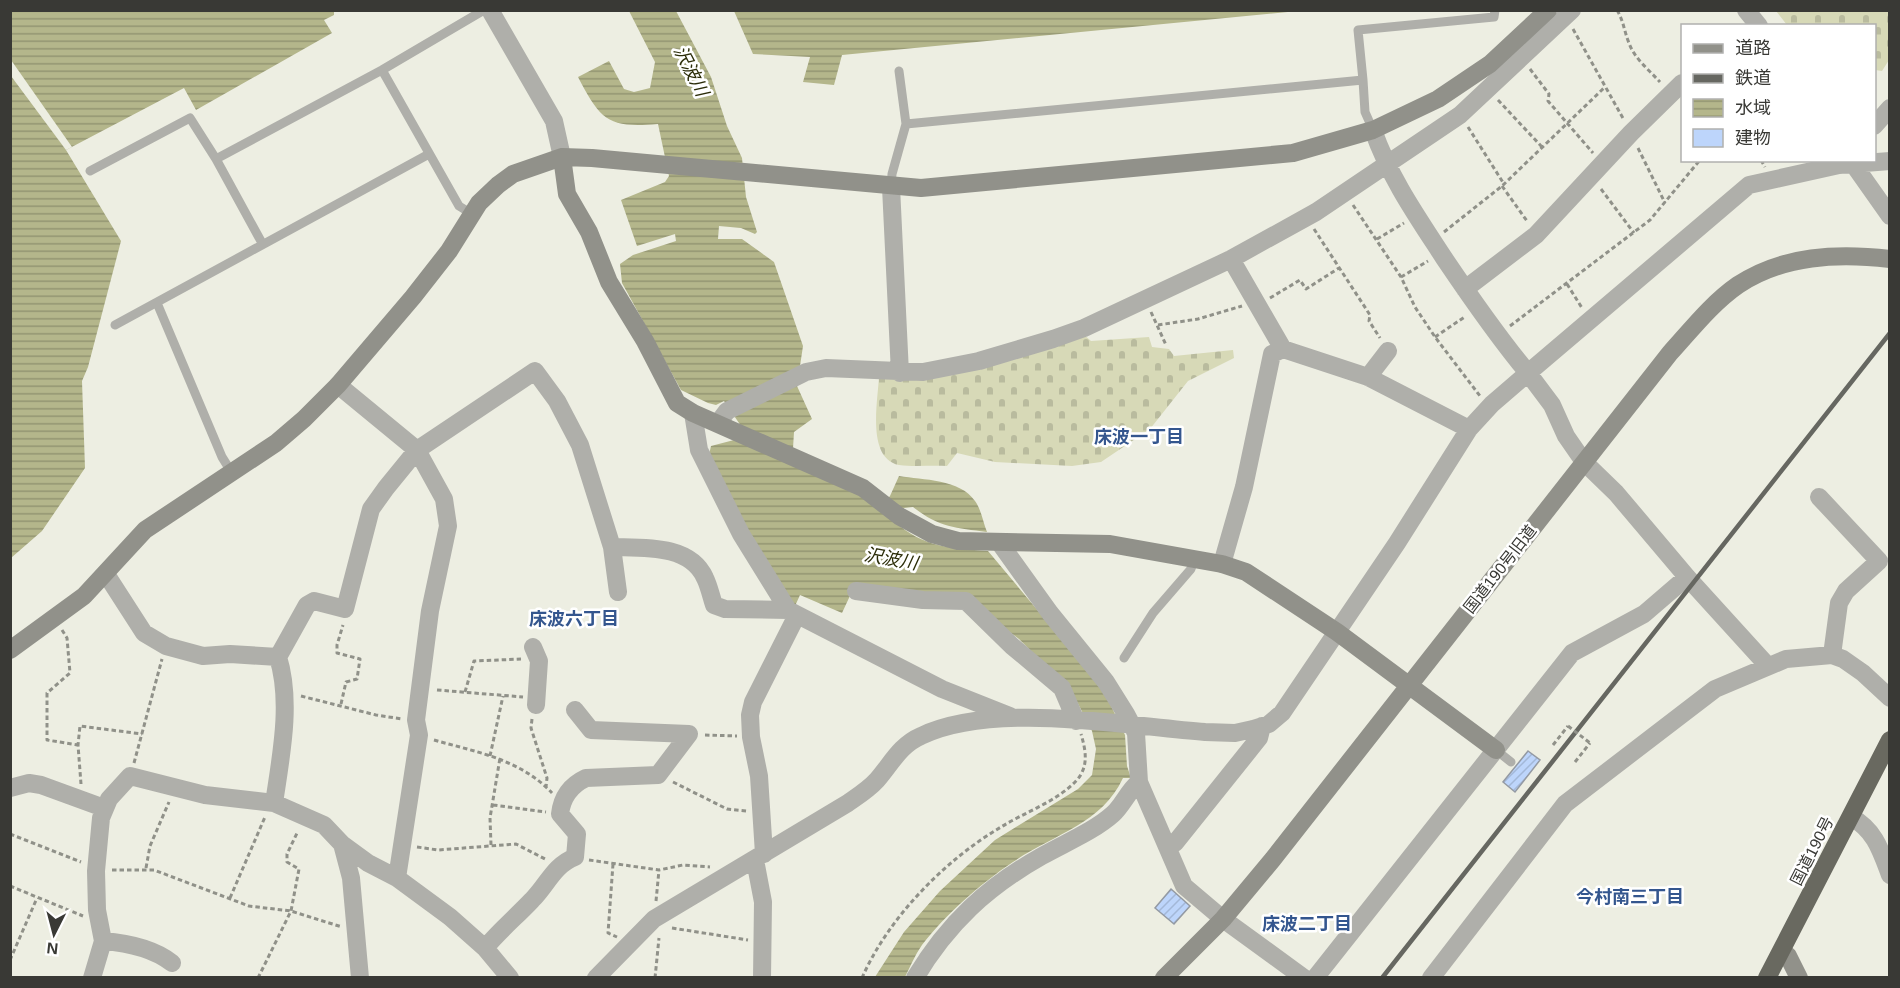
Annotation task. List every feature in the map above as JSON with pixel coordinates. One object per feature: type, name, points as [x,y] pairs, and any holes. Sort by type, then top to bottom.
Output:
[{"type":"highway","name":"国道190号","points":[[1767,978],[1890,740]]},
{"type":"street","points":[[490,10],[554,121],[567,194],[589,232],[609,282],[645,341],[677,403],[693,413],[722,417],[806,372],[825,368],[900,373],[923,372],[979,361],[1053,339],[1145,300],[1231,259],[1306,217],[1386,167],[1460,115],[1569,14]]},
{"type":"street","points":[[10,650],[55,619],[106,574],[123,552],[145,530],[283,437],[338,385],[420,288],[448,251],[472,213],[498,185],[513,174],[562,157],[660,164],[891,187],[966,185],[1293,153],[1373,130],[1438,99],[1490,64],[1548,10]]},
{"type":"street","points":[[1465,289],[1536,235],[1631,133],[1677,89]]},
{"type":"street","points":[[1876,125],[1890,108]]},
{"type":"street","points":[[1373,130],[1386,167],[1416,215],[1497,336],[1552,405],[1566,436],[1584,462],[1616,493],[1687,577],[1767,665]]},
{"type":"street","points":[[596,978],[626,946],[658,923],[736,869],[848,803],[875,782],[902,747],[920,736],[942,728],[1011,716],[1235,733],[1262,726],[1282,713],[1338,632],[1469,429],[1492,405],[1749,185],[1844,164],[1875,162]]},
{"type":"street","points":[[1844,164],[1890,216]]},
{"type":"street","points":[[891,187],[900,373]]},
{"type":"street","name":"国道190号旧道","points":[[1164,978],[1223,919],[1670,353],[1718,301],[1737,285],[1768,270],[1802,259],[1840,255],[1890,259]]},
{"type":"street","points":[[1231,259],[1283,349],[1368,377],[1422,407],[1469,429]]},
{"type":"street","points":[[1222,564],[1244,487],[1272,354],[1283,349]]},
{"type":"street","points":[[1368,377],[1388,351]]},
{"type":"street","points":[[272,803],[280,754],[284,692],[284,675],[278,657],[306,605],[314,600],[345,609],[371,509],[417,450],[535,371],[557,401],[580,445],[612,547],[618,592]]},
{"type":"street","points":[[338,385],[417,450],[444,499],[448,526],[430,611],[404,845],[397,878]]},
{"type":"street","points":[[693,413],[699,450],[741,534],[792,612]]},
{"type":"street","points":[[722,417],[736,431],[863,488],[882,500],[899,516],[932,534],[958,541],[1110,544],[1222,564],[1245,572],[1338,632],[1496,750]]},
{"type":"street","points":[[1819,497],[1884,558],[1846,591],[1839,603],[1832,655]]},
{"type":"street","points":[[999,542],[1043,604],[1106,682],[1129,726],[1136,733],[1134,786],[1168,846],[1184,886],[1223,919],[1304,978]]},
{"type":"street","points":[[612,547],[657,548],[674,552],[694,564],[705,576],[714,605],[725,609],[792,612],[942,689],[1011,716]]},
{"type":"street","points":[[106,574],[144,633],[166,646],[203,656],[230,654],[278,657]]},
{"type":"street","points":[[1315,978],[1572,653],[1644,614],[1687,577]]},
{"type":"street","points":[[856,591],[923,600],[966,601],[1012,646],[1062,688],[1079,721]]},
{"type":"street","points":[[762,978],[764,941],[759,857],[759,777],[751,737],[750,715],[753,702],[792,612]]},
{"type":"street","points":[[535,653],[536,700]]},
{"type":"street","points":[[1431,978],[1565,804],[1715,689],[1767,665],[1786,659],[1832,655],[1843,659],[1863,673],[1890,698]]},
{"type":"street","points":[[575,710],[591,730],[689,734]]},
{"type":"street","points":[[1168,846],[1174,843],[1259,738],[1262,726]]},
{"type":"street","points":[[485,948],[506,923],[533,899],[557,866],[575,857],[577,834],[561,808],[577,782],[586,778],[658,775],[689,734]]},
{"type":"street","points":[[92,978],[103,941],[98,922],[96,871],[104,808],[117,788],[130,776],[205,795],[272,803],[324,825],[342,844],[368,863],[426,897],[485,948],[510,978]]},
{"type":"street","points":[[10,789],[29,783],[76,796],[104,808]]},
{"type":"street","points":[[915,978],[929,954],[970,905],[1007,876],[1115,813],[1134,786]]},
{"type":"street","points":[[1851,817],[1865,825],[1880,846],[1890,875]]},
{"type":"street","points":[[342,844],[351,878],[360,978]]},
{"type":"street","points":[[103,941],[120,942],[159,953],[172,963]]},
{"type":"street","points":[[1782,951],[1788,956],[1799,978]]},
{"type":"lane","points":[[216,159],[382,70],[484,10]]},
{"type":"lane","points":[[1373,130],[1365,112],[1358,30],[1494,17],[1495,10]]},
{"type":"lane","points":[[382,70],[459,206],[472,213]]},
{"type":"lane","points":[[891,187],[892,174],[906,124],[899,71]]},
{"type":"lane","points":[[906,124],[1363,80]]},
{"type":"lane","points":[[90,171],[190,118],[216,159],[262,243]]},
{"type":"lane","points":[[115,325],[429,154]]},
{"type":"lane","points":[[157,303],[222,457],[232,473]]},
{"type":"lane","points":[[1124,658],[1153,613],[1191,569],[1194,559]]},
{"type":"lane","points":[[1496,750],[1511,762]]},
{"type":"path","points":[[1617,10],[1625,24],[1628,42],[1634,54],[1677,89]]},
{"type":"path","points":[[1569,14],[1665,203]]},
{"type":"path","points":[[1521,58],[1549,94],[1548,101],[1568,122],[1634,233]]},
{"type":"path","points":[[1401,277],[1437,247],[1605,87]]},
{"type":"path","points":[[1488,89],[1542,147]]},
{"type":"path","points":[[1460,115],[1536,235]]},
{"type":"path","points":[[1497,336],[1634,233],[1665,203],[1698,162]]},
{"type":"path","points":[[1345,193],[1401,277],[1415,307],[1435,337],[1485,401],[1492,405]]},
{"type":"path","points":[[1377,239],[1416,215]]},
{"type":"path","points":[[1306,217],[1370,315],[1369,321],[1388,351]]},
{"type":"path","points":[[1567,284],[1591,321]]},
{"type":"path","points":[[1145,300],[1166,345]]},
{"type":"path","points":[[1435,337],[1478,308]]},
{"type":"path","points":[[341,704],[346,682],[357,680],[360,659],[337,653],[346,614],[345,609]]},
{"type":"path","points":[[55,619],[67,638],[70,673],[47,693],[46,740],[78,745]]},
{"type":"path","points":[[130,776],[149,699],[166,646]]},
{"type":"path","points":[[465,692],[474,661],[535,653]]},
{"type":"path","points":[[420,688],[536,700],[531,728],[547,778],[546,787]]},
{"type":"path","points":[[284,692],[341,704],[500,758],[519,767],[546,787],[561,808]]},
{"type":"path","points":[[490,756],[503,696]]},
{"type":"path","points":[[862,978],[888,930],[945,871],[998,828],[1061,794],[1077,780],[1085,767],[1086,749],[1079,721]]},
{"type":"path","points":[[76,796],[82,780],[78,745],[80,726],[142,734]]},
{"type":"path","points":[[1553,745],[1568,726],[1590,743],[1575,762]]},
{"type":"path","points":[[689,734],[751,737]]},
{"type":"path","points":[[491,845],[489,831],[500,758]]},
{"type":"path","points":[[658,775],[727,809],[760,812]]},
{"type":"path","points":[[146,868],[150,846],[175,789]]},
{"type":"path","points":[[230,898],[272,803]]},
{"type":"path","points":[[493,805],[561,808]]},
{"type":"path","points":[[258,978],[291,911],[299,869],[286,862],[287,854],[305,816]]},
{"type":"path","points":[[10,834],[55,849],[96,871],[146,868],[249,906],[291,911],[338,927],[355,928]]},
{"type":"path","points":[[404,845],[438,849],[516,844],[557,866]]},
{"type":"path","points":[[575,857],[659,870],[683,865],[736,869]]},
{"type":"path","points":[[613,864],[608,933],[617,937],[626,946]]},
{"type":"path","points":[[655,978],[659,870]]},
{"type":"path","points":[[10,886],[98,922]]},
{"type":"path","points":[[10,960],[37,898]]},
{"type":"path","points":[[658,923],[764,941]]},
{"type":"green space","points":[[1776,11],[1889,11],[1889,60],[1882,71],[1876,70],[1876,24],[1786,24]]},
{"type":"green space","points":[[1083,334],[1091,341],[1149,337],[1152,347],[1169,349],[1174,356],[1233,350],[1234,358],[1188,381],[1150,429],[1101,462],[1072,466],[995,462],[957,453],[947,466],[911,466],[899,465],[889,460],[882,452],[876,427],[879,376]]},
{"type":"water","points":[[11,11],[334,11],[334,15],[324,20],[332,33],[196,110],[184,88],[66,150],[121,241],[88,367],[82,381],[85,468],[42,531],[11,558]]},
{"type":"water","name":"沢波川","points":[[629,11],[676,11],[711,77],[727,126],[742,158],[746,197],[757,232],[755,234],[741,228],[719,226],[718,239],[742,239],[774,262],[803,346],[797,386],[812,419],[794,432],[792,465],[860,495],[879,509],[890,496],[899,476],[951,484],[968,494],[979,508],[987,532],[939,523],[913,507],[904,508],[894,521],[927,542],[988,551],[1102,687],[1125,735],[1127,766],[1131,778],[1123,778],[1114,794],[1089,818],[1013,862],[964,900],[922,945],[905,977],[875,977],[904,932],[940,891],[995,840],[1078,789],[1092,775],[1096,749],[1092,731],[1072,692],[1019,639],[962,596],[855,585],[842,613],[800,595],[795,606],[744,525],[709,455],[711,446],[734,440],[741,426],[724,401],[716,405],[708,403],[681,390],[622,283],[620,264],[633,255],[676,241],[675,234],[637,246],[621,200],[665,182],[669,176],[658,124],[628,125],[608,119],[593,103],[578,77],[609,61],[624,89],[634,92],[650,88],[655,62]]},
{"type":"water","points":[[734,11],[1298,11],[842,55],[834,85],[803,82],[810,57],[753,54]]},
{"type":"pier","points":[[11,60],[72,147],[66,150],[11,76]]},
{"type":"building","points":[[1528,751],[1540,760],[1515,792],[1503,782]]},
{"type":"building","points":[[1171,889],[1190,906],[1174,924],[1155,908]]},
{"type":"railway","points":[[1382,978],[1890,333]]},
{"type":"district","name":"床波一丁目","points":[[1139,437]]},
{"type":"district","name":"床波六丁目","points":[[574,619]]},
{"type":"district","name":"今村南三丁目","points":[[1630,897]]},
{"type":"district","name":"床波二丁目","points":[[1307,924]]}]
